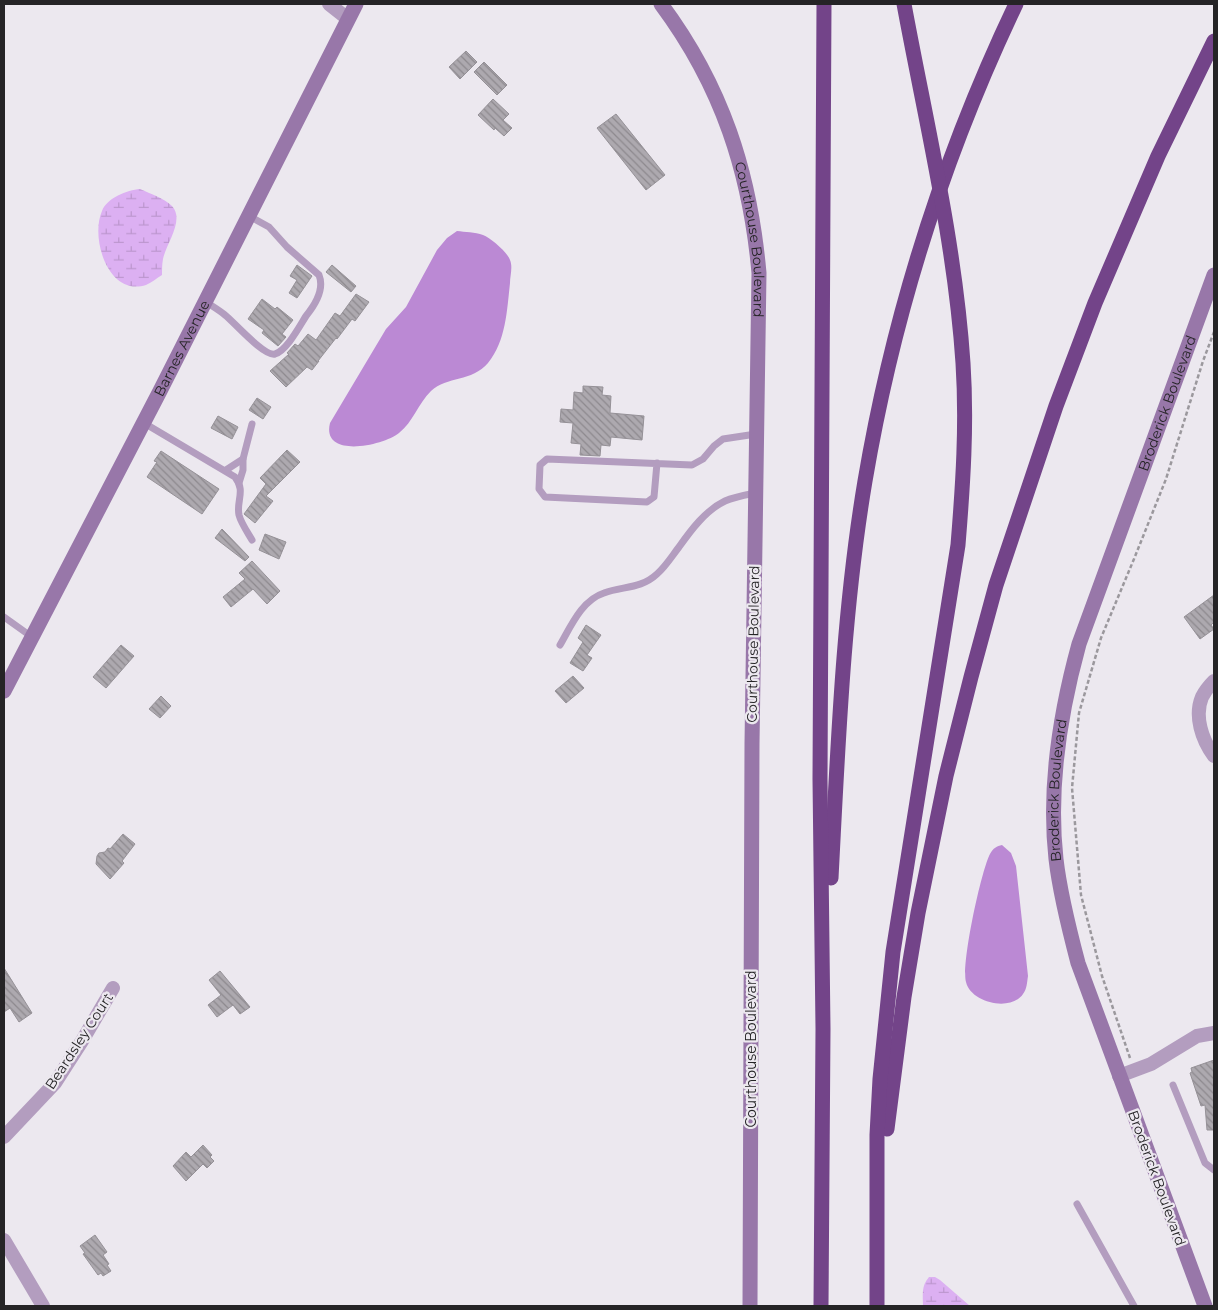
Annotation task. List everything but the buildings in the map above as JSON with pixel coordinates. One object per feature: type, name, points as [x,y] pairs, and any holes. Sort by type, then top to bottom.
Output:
[{"type":"highway","points":[[821,1306],[823,1029],[820,779],[824,4]]},
{"type":"highway","points":[[876,1306],[877,1161],[880,1078],[893,952],[950,603],[959,536],[965,432],[960,324],[945,220],[904,4]]},
{"type":"highway","points":[[823,1029],[843,655],[865,482],[875,428],[900,321],[949,160],[986,69],[1016,4]]},
{"type":"highway","points":[[877,1235],[890,1103],[910,958],[946,776],[984,628],[1017,520],[1094,303],[1158,156],[1214,40]]},
{"type":"street","points":[[329,4],[348,19]]},
{"type":"street","name":"Barnes Avenue","points":[[4,691],[206,302],[356,4]]},
{"type":"street","name":"Courthouse Boulevard","points":[[661,4],[675,22],[695,56],[723,112],[740,162],[752,212],[759,273],[752,764],[750,1306]]},
{"type":"street","name":"Broderick Boulevard","points":[[1205,1306],[1127,1073],[1088,993],[1064,907],[1056,857],[1054,790],[1064,704],[1079,644],[1214,275]]},
{"type":"street","points":[[1214,681],[1202,696],[1198,716],[1207,746],[1214,756]]},
{"type":"street","name":"Beardsley Court","points":[[4,1137],[55,1084],[113,988]]},
{"type":"street","points":[[1127,1073],[1151,1064],[1197,1036],[1214,1033]]},
{"type":"street","points":[[4,1240],[43,1306]]},
{"type":"lane","points":[[206,302],[225,315],[266,353],[272,355],[276,354],[286,345],[316,305],[322,281],[319,275],[287,247],[269,227],[248,216]]},
{"type":"lane","points":[[143,423],[226,470],[240,482]]},
{"type":"lane","points":[[252,424],[242,459],[243,470],[240,482],[239,515],[252,540]]},
{"type":"lane","points":[[658,463],[654,497],[647,502],[545,496],[539,489],[540,464],[547,459],[658,463],[692,465],[703,459],[723,439],[756,434]]},
{"type":"lane","points":[[226,470],[242,459]]},
{"type":"lane","points":[[560,645],[581,610],[588,602],[605,592],[635,586],[649,580],[658,573],[689,532],[712,509],[726,500],[755,493]]},
{"type":"lane","points":[[4,617],[32,637]]},
{"type":"lane","points":[[1173,1085],[1205,1163],[1214,1170]]},
{"type":"lane","points":[[1077,1204],[1134,1306]]},
{"type":"path","points":[[1127,1073],[1081,895],[1072,788],[1079,713],[1101,638],[1166,479],[1214,332]]},
{"type":"green space","points":[[140,189],[157,196],[172,206],[175,212],[176,225],[163,259],[162,275],[146,285],[133,286],[121,282],[112,274],[105,263],[98,236],[99,222],[102,211],[108,202],[124,193]]},
{"type":"green space","points":[[929,1277],[935,1277],[940,1280],[970,1306],[923,1306],[924,1287]]},
{"type":"shaded area","points":[[457,231],[477,233],[495,242],[509,257],[511,263],[505,325],[494,354],[482,369],[475,373],[437,386],[422,402],[404,429],[391,438],[368,445],[355,446],[335,442],[330,434],[330,423],[386,329],[406,307],[437,250],[447,238]]},
{"type":"shaded area","points":[[1002,845],[1011,853],[1016,866],[1028,976],[1023,994],[1017,1000],[1001,1004],[983,1000],[975,995],[969,989],[965,972],[973,918],[986,864],[991,852]]}]
